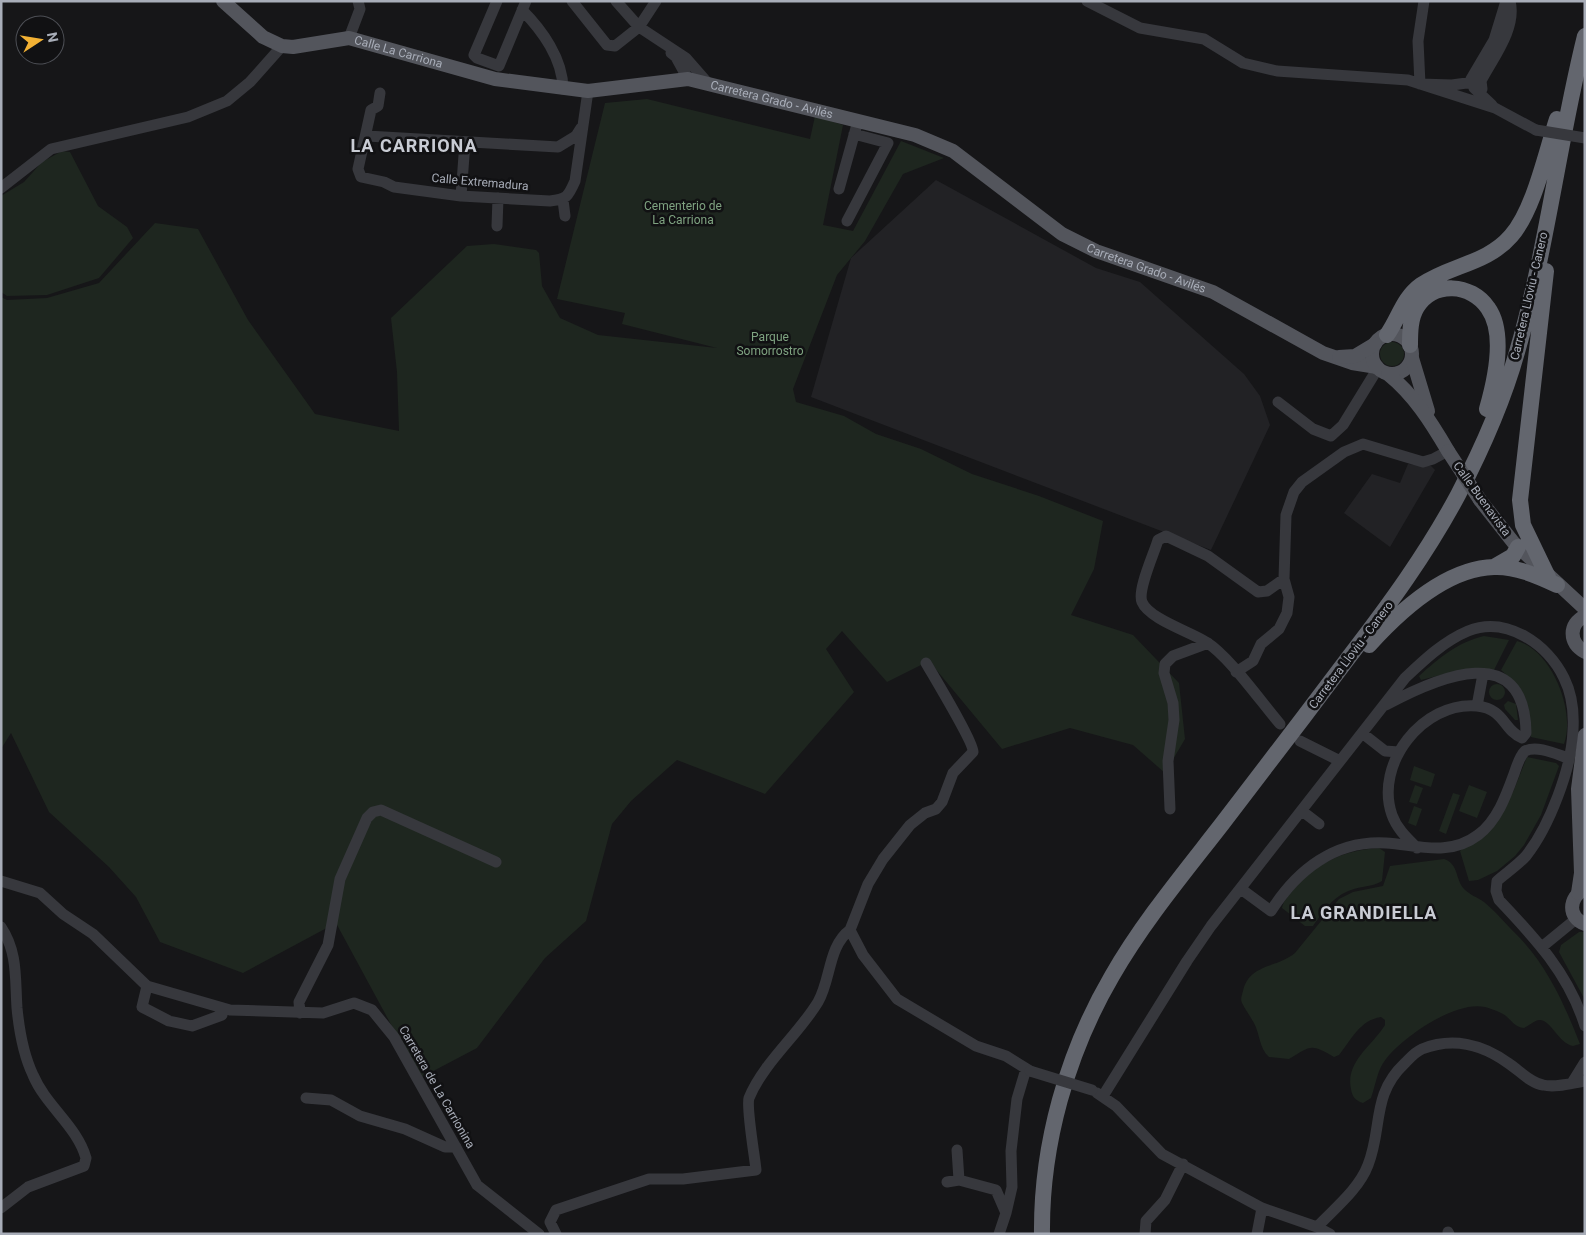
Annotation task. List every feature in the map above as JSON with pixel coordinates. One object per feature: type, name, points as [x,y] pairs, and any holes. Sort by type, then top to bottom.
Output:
[{"type":"highway","name":"Carretera Lloviu - Canero","points":[[1042,1234],[1042,1206],[1048,1155],[1060,1097],[1087,1026],[1111,977],[1168,894],[1308,712],[1422,557],[1458,494],[1490,428],[1517,354],[1540,255],[1585,35]]},
{"type":"highway","points":[[1381,340],[1405,301],[1421,285],[1435,277],[1477,262],[1511,236],[1526,213],[1585,35]]},
{"type":"highway","points":[[1555,583],[1525,530],[1520,500],[1554,212],[1576,72]]},
{"type":"highway","points":[[1411,352],[1411,324],[1416,309],[1428,296],[1443,289],[1466,289],[1489,308],[1496,327],[1498,355],[1493,389],[1482,424],[1459,479],[1429,537],[1422,557]]},
{"type":"highway","points":[[1308,712],[1371,642],[1423,597],[1454,578],[1494,567],[1508,559],[1518,547]]},
{"type":"highway","points":[[1494,567],[1533,574],[1555,583]]},
{"type":"main road","points":[[223,1],[263,37],[282,46]]},
{"type":"main road","name":"Calle La Carriona","points":[[282,46],[293,47],[336,38],[349,38],[563,89],[588,91]]},
{"type":"main road","name":"Carretera Grado - Avilés","points":[[588,91],[688,79],[707,82],[856,127],[915,135],[953,151],[971,163],[1062,234],[1096,251],[1213,292],[1302,343],[1334,357],[1381,370]]},
{"type":"main road","points":[[1334,357],[1355,356],[1381,340],[1398,335],[1411,352],[1403,371],[1381,370],[1372,356],[1381,340]]},
{"type":"main road","name":"Calle Buenavista","points":[[1411,352],[1432,423]]},
{"type":"main road","name":"Calle Buenavista","points":[[1381,370],[1404,388],[1432,423],[1480,500],[1518,547],[1585,609]]},
{"type":"main road","name":"Calle Buenavista","points":[[1555,583],[1570,602],[1580,620],[1572,636],[1583,653]]},
{"type":"main road","points":[[1581,922],[1572,909],[1572,903],[1581,891],[1582,867],[1577,798],[1585,735]]},
{"type":"street","points":[[349,38],[360,9],[358,1]]},
{"type":"street","points":[[497,1],[474,55],[497,72],[524,6]]},
{"type":"street","points":[[572,1],[607,44],[615,46],[639,27],[656,1]]},
{"type":"street","points":[[616,1],[639,27],[686,58],[707,82]]},
{"type":"street","points":[[1088,1],[1140,28],[1204,39],[1243,63],[1278,71],[1408,80],[1495,108],[1536,130],[1585,138]]},
{"type":"street","points":[[1420,84],[1418,41],[1424,1]]},
{"type":"street","points":[[1495,108],[1476,82],[1471,79],[1494,40],[1506,1]]},
{"type":"street","points":[[1476,82],[1508,30],[1512,11],[1510,1]]},
{"type":"street","points":[[524,6],[546,37],[563,80],[563,89]]},
{"type":"street","points":[[649,34],[676,57],[688,79]]},
{"type":"street","points":[[1,188],[51,149],[188,117],[227,101],[250,82],[282,46]]},
{"type":"street","points":[[1420,84],[1476,82]]},
{"type":"street","points":[[565,216],[563,200],[570,194],[575,181],[588,91]]},
{"type":"street","points":[[380,93],[378,106],[371,110],[367,136],[558,147],[576,136],[582,126]]},
{"type":"street","points":[[839,189],[856,127],[888,143],[847,221]]},
{"type":"street","name":"Calle Extremadura","points":[[367,136],[358,169],[361,177],[384,182],[394,187],[461,196],[563,200]]},
{"type":"street","points":[[461,196],[465,142]]},
{"type":"street","points":[[497,226],[498,198]]},
{"type":"street","points":[[1278,402],[1313,429],[1332,436],[1343,425],[1381,370]]},
{"type":"street","points":[[1236,672],[1253,661],[1261,644],[1279,629],[1287,613],[1288,597],[1284,579],[1286,516],[1294,492],[1302,482],[1312,473],[1344,452],[1363,444],[1423,462],[1433,460],[1448,451]]},
{"type":"street","points":[[1280,724],[1208,642],[1157,616],[1142,604],[1140,594],[1158,540],[1166,536],[1208,556],[1258,592],[1267,591],[1284,579]]},
{"type":"street","points":[[1103,1096],[1187,961],[1405,678],[1440,647],[1469,630],[1484,627],[1519,632],[1542,649],[1564,678],[1573,707],[1574,731],[1568,758],[1552,807],[1539,836],[1524,858],[1497,881],[1496,891],[1499,900],[1543,946],[1572,993],[1585,1026]]},
{"type":"street","points":[[1170,809],[1168,761],[1174,720],[1173,703],[1164,673],[1165,664],[1173,656],[1208,642]]},
{"type":"street","points":[[556,1234],[550,1222],[556,1210],[649,1179],[683,1179],[756,1170],[748,1100],[780,1050],[818,1001],[832,958],[844,935],[850,930],[868,884],[883,859],[910,824],[936,809],[942,802],[953,773],[974,752],[972,742],[947,703],[926,662]]},
{"type":"street","points":[[1477,706],[1483,674]]},
{"type":"street","points":[[1382,707],[1418,688],[1454,676],[1495,674],[1511,683],[1522,702],[1526,716],[1526,734],[1522,738]]},
{"type":"street","points":[[1417,848],[1398,828],[1389,802],[1388,781],[1399,752],[1416,728],[1444,711],[1477,706],[1491,709],[1505,720],[1514,734],[1522,738]]},
{"type":"street","points":[[1362,733],[1385,751],[1399,752]]},
{"type":"street","points":[[1522,738],[1525,751]]},
{"type":"street","points":[[1300,741],[1340,761]]},
{"type":"street","points":[[1241,889],[1271,911],[1294,879],[1313,863],[1339,849],[1364,843],[1417,848],[1444,848],[1477,836],[1495,818],[1525,751],[1530,748],[1568,758]]},
{"type":"street","points":[[300,1013],[300,1002],[328,945],[340,879],[367,818],[373,812],[381,810],[496,862]]},
{"type":"street","points":[[1302,811],[1319,824]]},
{"type":"street","name":"Carretera de La Carrionina","points":[[1,881],[40,894],[63,914],[93,934],[146,986],[230,1010],[323,1013],[354,1003],[372,1010],[394,1037],[477,1185],[539,1234]]},
{"type":"street","points":[[1543,946],[1581,922]]},
{"type":"street","points":[[1,927],[12,949],[17,981],[18,1008],[32,1075],[71,1128],[84,1149],[86,1158],[84,1166],[28,1187],[1,1208]]},
{"type":"street","points":[[850,930],[863,955],[898,999],[976,1046],[1006,1056],[1028,1070],[1092,1090],[1116,1106],[1162,1154],[1262,1208],[1317,1227],[1330,1234]]},
{"type":"street","points":[[146,986],[142,1007],[169,1021],[192,1026],[222,1015]]},
{"type":"street","points":[[1317,1227],[1358,1185],[1368,1165],[1383,1092],[1397,1071],[1417,1051],[1438,1043],[1465,1043],[1487,1050],[1527,1078],[1542,1085],[1585,1081]]},
{"type":"street","points":[[1572,1083],[1585,1062]]},
{"type":"street","points":[[999,1234],[1012,1187],[1011,1151],[1016,1099],[1028,1070]]},
{"type":"street","points":[[306,1098],[331,1100],[360,1116],[404,1129],[445,1147],[456,1147]]},
{"type":"street","points":[[957,1150],[953,1181],[996,1190],[1006,1213]]},
{"type":"street","points":[[1145,1234],[1146,1221],[1165,1200],[1183,1164]]},
{"type":"street","points":[[1257,1234],[1262,1208]]},
{"type":"shaded area","points":[[936,180],[1096,268],[1140,282],[1244,374],[1260,396],[1270,425],[1211,550],[811,397],[851,258]]},
{"type":"shaded area","points":[[1408,464],[1431,466],[1435,470],[1390,547],[1344,513],[1372,474],[1400,483]]},
{"type":"green space","points":[[647,99],[810,139],[815,116],[843,125],[823,225],[853,231],[901,141],[944,158],[903,174],[865,241],[837,275],[793,389],[796,402],[844,416],[876,434],[921,449],[972,474],[1039,496],[1103,521],[1094,569],[1071,615],[1133,635],[1179,683],[1185,739],[1165,773],[1133,745],[1070,728],[1002,749],[929,661],[887,682],[842,631],[826,649],[854,692],[765,794],[677,760],[631,801],[612,824],[586,921],[545,958],[477,1048],[420,1078],[336,923],[243,973],[160,942],[136,897],[109,867],[49,812],[11,733],[1,749],[1,297],[7,300],[47,298],[99,283],[155,223],[198,229],[248,320],[315,414],[399,431],[397,372],[391,318],[467,246],[494,244],[536,250],[539,253],[542,286],[560,318],[598,335],[717,348],[622,324],[625,313],[557,299],[605,103]]},
{"type":"green space","points":[[62,151],[70,152],[98,206],[127,227],[133,238],[99,278],[47,295],[7,296],[1,292],[1,196],[24,182],[42,162]]},
{"type":"green space","points":[[1392,342],[1400,346],[1404,354],[1400,362],[1392,366],[1384,362],[1380,354],[1384,346]]},
{"type":"green space","points":[[1484,636],[1509,640],[1494,670],[1445,674],[1421,680],[1419,676],[1449,652],[1466,642]]},
{"type":"green space","points":[[1517,641],[1530,647],[1541,656],[1558,684],[1567,716],[1567,731],[1564,744],[1531,737],[1527,703],[1524,696],[1514,682],[1501,670]]},
{"type":"green space","points":[[1497,684],[1505,692],[1497,700],[1489,692]]},
{"type":"green space","points":[[1508,701],[1516,704],[1518,720],[1515,720],[1505,709],[1504,705]]},
{"type":"green space","points":[[1527,757],[1556,763],[1559,766],[1541,815],[1524,845],[1515,856],[1497,871],[1478,880],[1469,881],[1460,851],[1513,792]]},
{"type":"green space","points":[[1414,766],[1435,774],[1431,787],[1410,780]]},
{"type":"green space","points":[[1415,785],[1423,788],[1417,804],[1409,802]]},
{"type":"green space","points":[[1469,785],[1487,792],[1477,818],[1459,811]]},
{"type":"green space","points":[[1453,793],[1460,795],[1446,834],[1439,831]]},
{"type":"green space","points":[[1414,806],[1422,809],[1416,826],[1408,823]]},
{"type":"green space","points":[[1379,848],[1385,852],[1382,881],[1351,890],[1339,896],[1329,905],[1313,926],[1305,926],[1282,908],[1285,900],[1312,871],[1343,855],[1355,851]]},
{"type":"green space","points":[[1444,859],[1449,861],[1455,868],[1464,889],[1492,909],[1536,957],[1561,999],[1580,1044],[1573,1046],[1563,1041],[1543,1021],[1539,1020],[1524,1028],[1516,1025],[1502,1013],[1485,1007],[1473,1006],[1460,1009],[1431,1022],[1394,1050],[1381,1068],[1371,1098],[1363,1103],[1356,1100],[1353,1096],[1350,1079],[1356,1062],[1385,1025],[1385,1020],[1381,1017],[1362,1026],[1339,1055],[1334,1057],[1311,1048],[1289,1059],[1269,1057],[1261,1045],[1254,1023],[1241,1002],[1246,982],[1251,976],[1257,971],[1288,958],[1295,953],[1339,899],[1353,892],[1383,886],[1390,866]]},
{"type":"green space","points":[[1579,932],[1585,932],[1585,1000],[1559,952],[1561,945]]},
{"type":"district","name":"LA CARRIONA","points":[[414,146]]},
{"type":"district","name":"LA GRANDIELLA","points":[[1364,913]]},
{"type":"park label","name":"Cementerio de La Carriona","points":[[683,213]]},
{"type":"park label","name":"Parque Somorrostro","points":[[770,344]]}]
